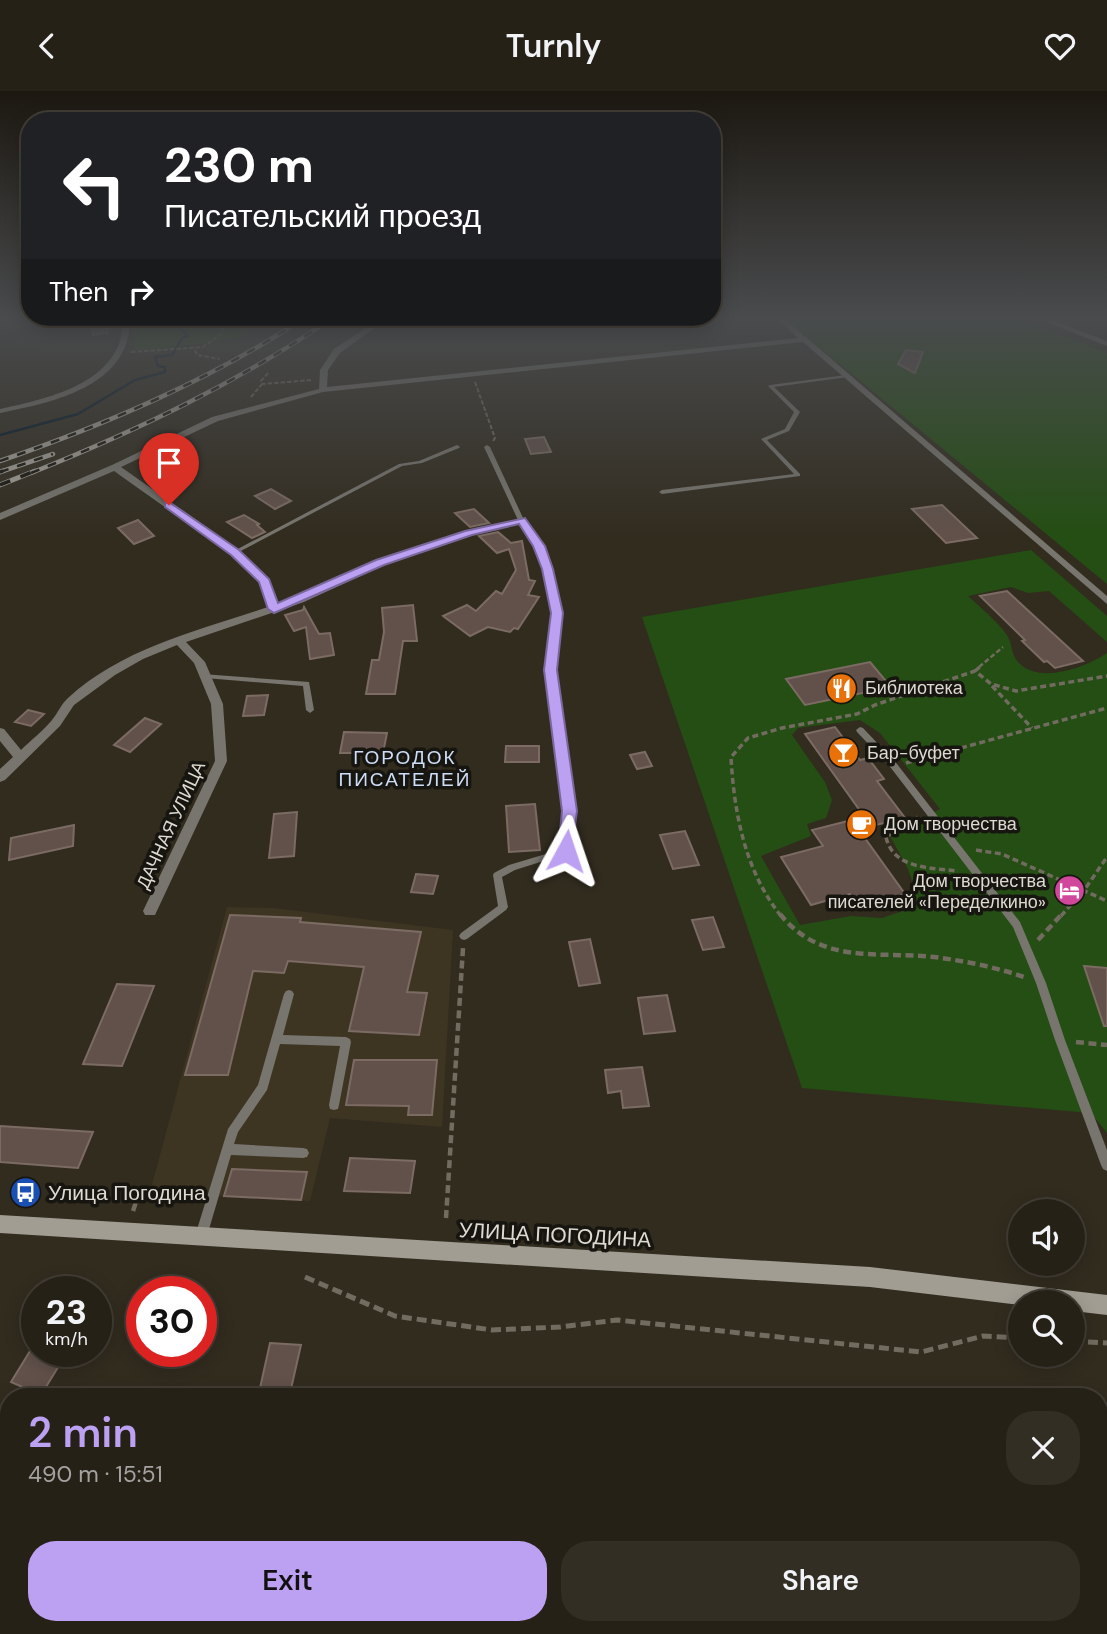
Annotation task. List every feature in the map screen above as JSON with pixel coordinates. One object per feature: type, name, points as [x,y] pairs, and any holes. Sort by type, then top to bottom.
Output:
[{"type":"main road","name":"УЛИЦА ПОГОДИНА","points":[[0,1224],[870,1277],[1107,1305]]},
{"type":"street","points":[[0,411],[70,391]]},
{"type":"street","points":[[0,517],[115,467],[215,419],[319,391]]},
{"type":"street","points":[[863,391],[1107,601]]},
{"type":"street","points":[[115,467],[235,552],[264,581],[274,609]]},
{"type":"street","points":[[0,777],[57,723],[70,702],[139,656],[274,609],[380,563],[469,533],[522,520],[543,557],[557,613],[551,670],[570,811],[566,851]]},
{"type":"street","name":"ДАЧНАЯ УЛИЦА","points":[[150,911],[221,761],[217,704],[199,662],[178,641]]},
{"type":"street","points":[[0,732],[20,758]]},
{"type":"lane","points":[[662,492],[798,475],[764,439],[787,430],[797,412],[775,391]]},
{"type":"lane","points":[[235,552],[401,465],[420,462],[457,447]]},
{"type":"lane","points":[[487,447],[522,520]]},
{"type":"lane","points":[[205,676],[306,684],[310,710]]},
{"type":"lane","points":[[860,730],[894,766],[1017,925],[1041,983],[1107,1165]]},
{"type":"lane","points":[[464,936],[503,907],[497,875],[512,867],[566,851]]},
{"type":"lane","points":[[201,1236],[233,1129],[263,1087],[289,993]]},
{"type":"lane","points":[[276,1039],[346,1042],[334,1105]]},
{"type":"lane","points":[[227,1149],[303,1153]]},
{"type":"path","points":[[478,391],[495,438],[487,447]]},
{"type":"path","points":[[1003,647],[975,671],[875,705],[858,714],[782,728],[747,738],[731,757],[731,784],[740,832],[764,893],[797,935],[838,952],[987,964],[1041,983]]},
{"type":"path","points":[[975,671],[991,684],[1032,728]]},
{"type":"path","points":[[991,684],[1016,691],[1107,676]]},
{"type":"path","points":[[894,766],[1107,708]]},
{"type":"path","points":[[929,811],[886,837],[887,845],[895,856],[913,865],[977,873]]},
{"type":"path","points":[[956,846],[1002,854],[1107,901]]},
{"type":"path","points":[[1027,952],[1085,889],[1107,857]]},
{"type":"path","points":[[446,1218],[464,936]]},
{"type":"path","points":[[1060,1040],[1107,1045]]},
{"type":"path","points":[[133,1212],[136,1202]]},
{"type":"path","points":[[305,1277],[395,1316],[492,1329],[560,1327],[617,1320],[922,1352],[983,1336],[1008,1337]]},
{"type":"path","points":[[1085,1342],[1107,1343]]},
{"type":"shaded area","points":[[227,907],[273,908],[453,930],[442,1127],[330,1118],[310,1201],[150,1192]]},
{"type":"green space","points":[[872,391],[1107,391],[1107,584]]},
{"type":"green space","points":[[1031,550],[1107,616],[1107,642],[1049,591],[1028,593],[1011,587],[968,596],[1003,630],[1009,638],[1017,661],[1029,670],[1040,673],[1064,671],[1107,653],[1107,1133],[1091,1113],[802,1088],[642,617]],"holes":[[[860,720],[880,733],[940,809],[890,836],[908,869],[916,892],[906,910],[882,918],[851,916],[800,925],[761,856],[811,836],[807,824],[826,818],[832,800],[825,782],[792,735],[798,728]]]},
{"type":"building","points":[[544,437],[551,452],[531,454],[525,439]]},
{"type":"building","points":[[271,489],[291,501],[275,509],[255,496]]},
{"type":"building","points":[[942,505],[977,538],[946,543],[912,509]]},
{"type":"building","points":[[474,509],[489,523],[470,527],[455,513]]},
{"type":"building","points":[[244,515],[259,524],[257,525],[265,532],[252,538],[227,522]]},
{"type":"building","points":[[138,520],[154,536],[134,544],[118,528]]},
{"type":"building","points":[[498,532],[511,543],[522,541],[529,580],[535,581],[528,595],[539,597],[518,629],[514,628],[510,632],[488,627],[470,636],[443,616],[467,605],[476,611],[496,591],[502,594],[516,570],[509,549],[497,553],[479,536]]},
{"type":"building","points":[[1007,591],[1083,661],[1055,668],[1047,661],[1044,662],[980,596]]},
{"type":"building","points":[[413,605],[417,641],[403,641],[395,694],[366,694],[372,660],[379,660],[384,632],[382,608]]},
{"type":"building","points":[[304,607],[319,634],[330,633],[334,655],[310,659],[306,627],[294,631],[285,615],[303,610]]},
{"type":"building","points":[[870,662],[891,687],[805,705],[786,679]]},
{"type":"building","points":[[268,695],[264,715],[243,716],[247,696]]},
{"type":"building","points":[[28,710],[44,714],[31,726],[15,722]]},
{"type":"building","points":[[145,718],[161,724],[130,752],[114,745]]},
{"type":"building","points":[[835,727],[860,760],[868,758],[884,779],[877,781],[905,818],[871,826],[805,734]]},
{"type":"building","points":[[344,732],[387,733],[383,753],[340,753]]},
{"type":"building","points":[[506,746],[539,746],[539,762],[505,762]]},
{"type":"building","points":[[645,752],[652,766],[637,769],[630,755]]},
{"type":"building","points":[[535,804],[540,850],[509,852],[506,806]]},
{"type":"building","points":[[297,812],[294,856],[269,858],[274,814]]},
{"type":"building","points":[[852,820],[905,894],[858,907],[850,894],[811,905],[781,857],[823,846],[812,830]]},
{"type":"building","points":[[74,825],[73,846],[9,860],[11,838]]},
{"type":"building","points":[[685,831],[699,865],[673,869],[660,835]]},
{"type":"building","points":[[416,874],[438,876],[433,894],[411,892]]},
{"type":"building","points":[[230,915],[301,918],[300,922],[421,932],[407,992],[427,993],[419,1035],[349,1031],[364,967],[288,961],[284,973],[253,971],[228,1075],[185,1075]]},
{"type":"building","points":[[713,917],[724,947],[703,950],[692,920]]},
{"type":"building","points":[[590,939],[600,983],[579,986],[569,942]]},
{"type":"building","points":[[1084,966],[1107,968],[1107,1026],[1104,1026]]},
{"type":"building","points":[[117,984],[154,986],[122,1066],[83,1064]]},
{"type":"building","points":[[667,995],[675,1031],[644,1034],[638,998]]},
{"type":"building","points":[[354,1060],[437,1060],[432,1115],[408,1115],[409,1106],[346,1105]]},
{"type":"building","points":[[642,1067],[649,1106],[623,1108],[621,1091],[608,1093],[605,1070]]},
{"type":"building","points":[[0,1126],[93,1132],[78,1168],[0,1162]]},
{"type":"building","points":[[350,1158],[415,1161],[410,1193],[344,1191]]},
{"type":"building","points":[[232,1169],[307,1172],[301,1200],[224,1196]]},
{"type":"building","points":[[270,1343],[301,1345],[291,1388],[260,1388]]},
{"type":"building","points":[[21,1366],[58,1367],[45,1388],[25,1388],[11,1382]]},
{"type":"waterway","points":[[0,435],[78,414],[117,391]]},
{"type":"railway","points":[[0,461],[79,432],[173,391]]},
{"type":"railway","points":[[31,473],[109,440],[210,391]]},
{"type":"railway","points":[[3,471],[0,472],[53,454]]},
{"type":"railway","points":[[0,485],[35,471]]},
{"type":"place","name":"Библиотека","points":[[842,688]]},
{"type":"place","name":"Бар-буфет","points":[[844,753]]},
{"type":"place","name":"Дом творчества","points":[[861,824]]},
{"type":"place","name":"Дом творчества писателей «Переделкино»","points":[[1069,891]]},
{"type":"place","name":"Улица Погодина","points":[[25,1193]]},
{"type":"district","name":"ГОРОДОК ПИСАТЕЛЕЙ","points":[[405,768]]},
{"type":"route","points":[[169,505],[235,552],[264,581],[274,609],[380,563],[469,533],[522,520],[539,546],[548,569],[557,613],[551,670],[570,811],[566,851]]}]
